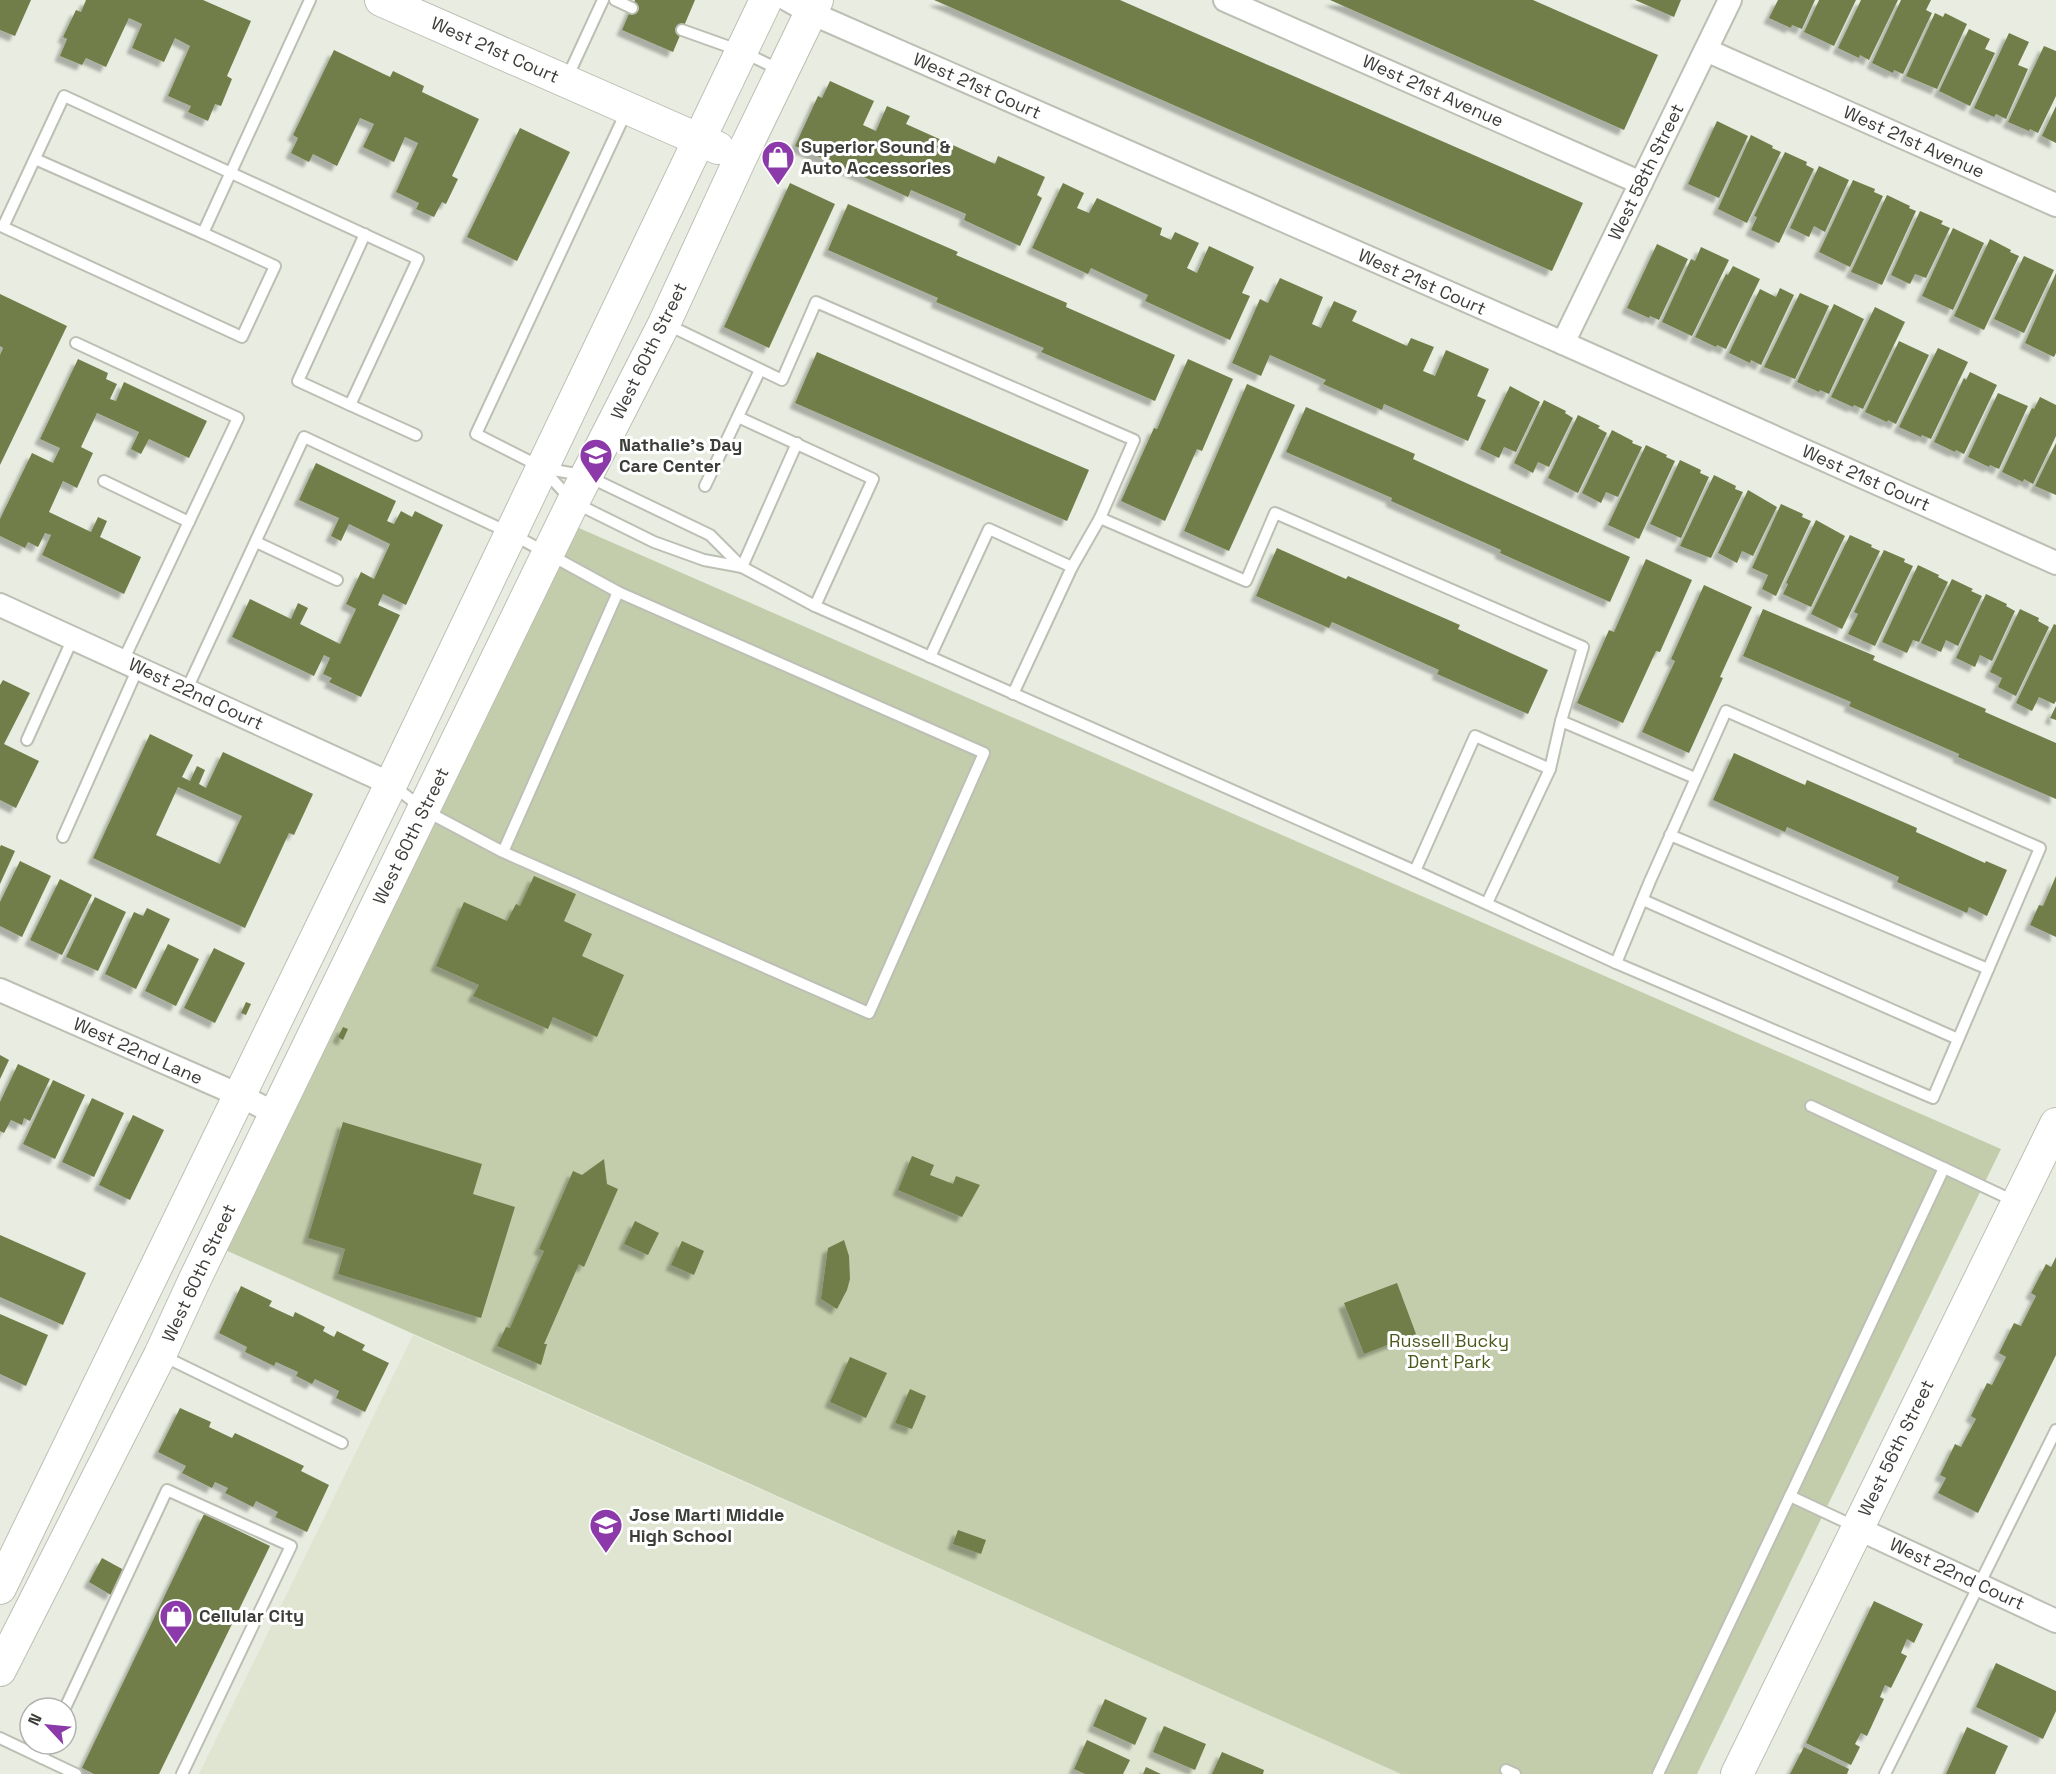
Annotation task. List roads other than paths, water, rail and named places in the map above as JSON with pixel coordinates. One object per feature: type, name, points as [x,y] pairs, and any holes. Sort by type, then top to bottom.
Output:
[{"type":"street","name":"West 21st Court","points":[[381,0],[699,141],[741,157]]},
{"type":"street","points":[[0,1588],[391,784],[766,0]]},
{"type":"street","name":"West 21st Avenue","points":[[1225,0],[1641,183]]},
{"type":"street","name":"West 58th Street","points":[[1563,343],[1730,0]]},
{"type":"street","name":"West 21st Court","points":[[805,4],[2056,563]]},
{"type":"street","name":"West 60th Street","points":[[0,1670],[160,1355],[580,489],[664,324],[782,71],[805,4]]},
{"type":"street","name":"West 21st Avenue","points":[[1706,50],[2056,205]]},
{"type":"street","name":"West 22nd Court","points":[[0,605],[391,784]]},
{"type":"street","name":"West 22nd Lane","points":[[0,990],[239,1095],[276,1114]]},
{"type":"street","name":"West 56th Street","points":[[1737,1774],[2016,1202],[2052,1141]]},
{"type":"street","points":[[102,1379],[97,1404],[102,1428],[111,1452]]},
{"type":"street","name":"West 22nd Court","points":[[1857,1528],[2056,1621]]},
{"type":"lane","points":[[203,233],[310,0]]},
{"type":"lane","points":[[566,81],[603,0]]},
{"type":"lane","points":[[615,0],[632,8]]},
{"type":"lane","points":[[682,30],[741,51],[782,71]]},
{"type":"lane","points":[[35,159],[275,266],[242,337],[3,227],[64,96],[418,259],[350,405]]},
{"type":"lane","points":[[628,109],[476,434],[580,489],[654,542],[704,560],[742,567]]},
{"type":"lane","points":[[365,234],[297,381],[416,435]]},
{"type":"lane","points":[[664,324],[782,380],[816,302],[1134,440],[1100,518],[1072,567],[1013,694]]},
{"type":"lane","points":[[63,837],[130,664],[189,522],[238,418],[76,343]]},
{"type":"lane","points":[[705,486],[760,370]]},
{"type":"lane","points":[[738,417],[873,479],[815,606]]},
{"type":"lane","points":[[187,689],[304,437],[510,533],[618,592],[984,753],[869,1013],[503,852],[424,810],[391,784]]},
{"type":"lane","points":[[742,567],[797,443]]},
{"type":"lane","points":[[543,468],[580,489],[710,535],[742,567],[815,606],[1415,871],[1616,963],[1933,1098],[2040,848],[1726,711],[1616,963]]},
{"type":"lane","points":[[104,481],[189,522]]},
{"type":"lane","points":[[1100,518],[1246,581],[1275,513],[1583,647],[1561,721],[1550,769],[1486,903]]},
{"type":"lane","points":[[930,657],[989,529],[1072,567]]},
{"type":"lane","points":[[256,542],[337,580]]},
{"type":"lane","points":[[503,852],[618,592]]},
{"type":"lane","points":[[27,740],[73,638]]},
{"type":"lane","points":[[1561,721],[1695,778]]},
{"type":"lane","points":[[1415,871],[1475,736],[1550,769]]},
{"type":"lane","points":[[1670,835],[1988,969]]},
{"type":"lane","points":[[1643,900],[1958,1039]]},
{"type":"lane","points":[[1811,1106],[2016,1202]]},
{"type":"lane","points":[[1658,1774],[1944,1168]]},
{"type":"lane","points":[[160,1355],[342,1443]]},
{"type":"lane","points":[[1885,1774],[2056,1430]]},
{"type":"lane","points":[[71,1696],[167,1490],[291,1546],[182,1774]]},
{"type":"lane","points":[[1790,1496],[1857,1528]]},
{"type":"lane","points":[[0,1738],[76,1774]]},
{"type":"place","name":"Superior Sound & Auto Accessories","points":[[778,186]]},
{"type":"place","name":"Nathalie's Day Care Center","points":[[596,484]]},
{"type":"place","name":"Jose Marti Middle High School","points":[[606,1554]]},
{"type":"place","name":"Cellular City","points":[[176,1645]]},
{"type":"park label","name":"Russell Bucky Dent Park","points":[[1449,1351]]}]
